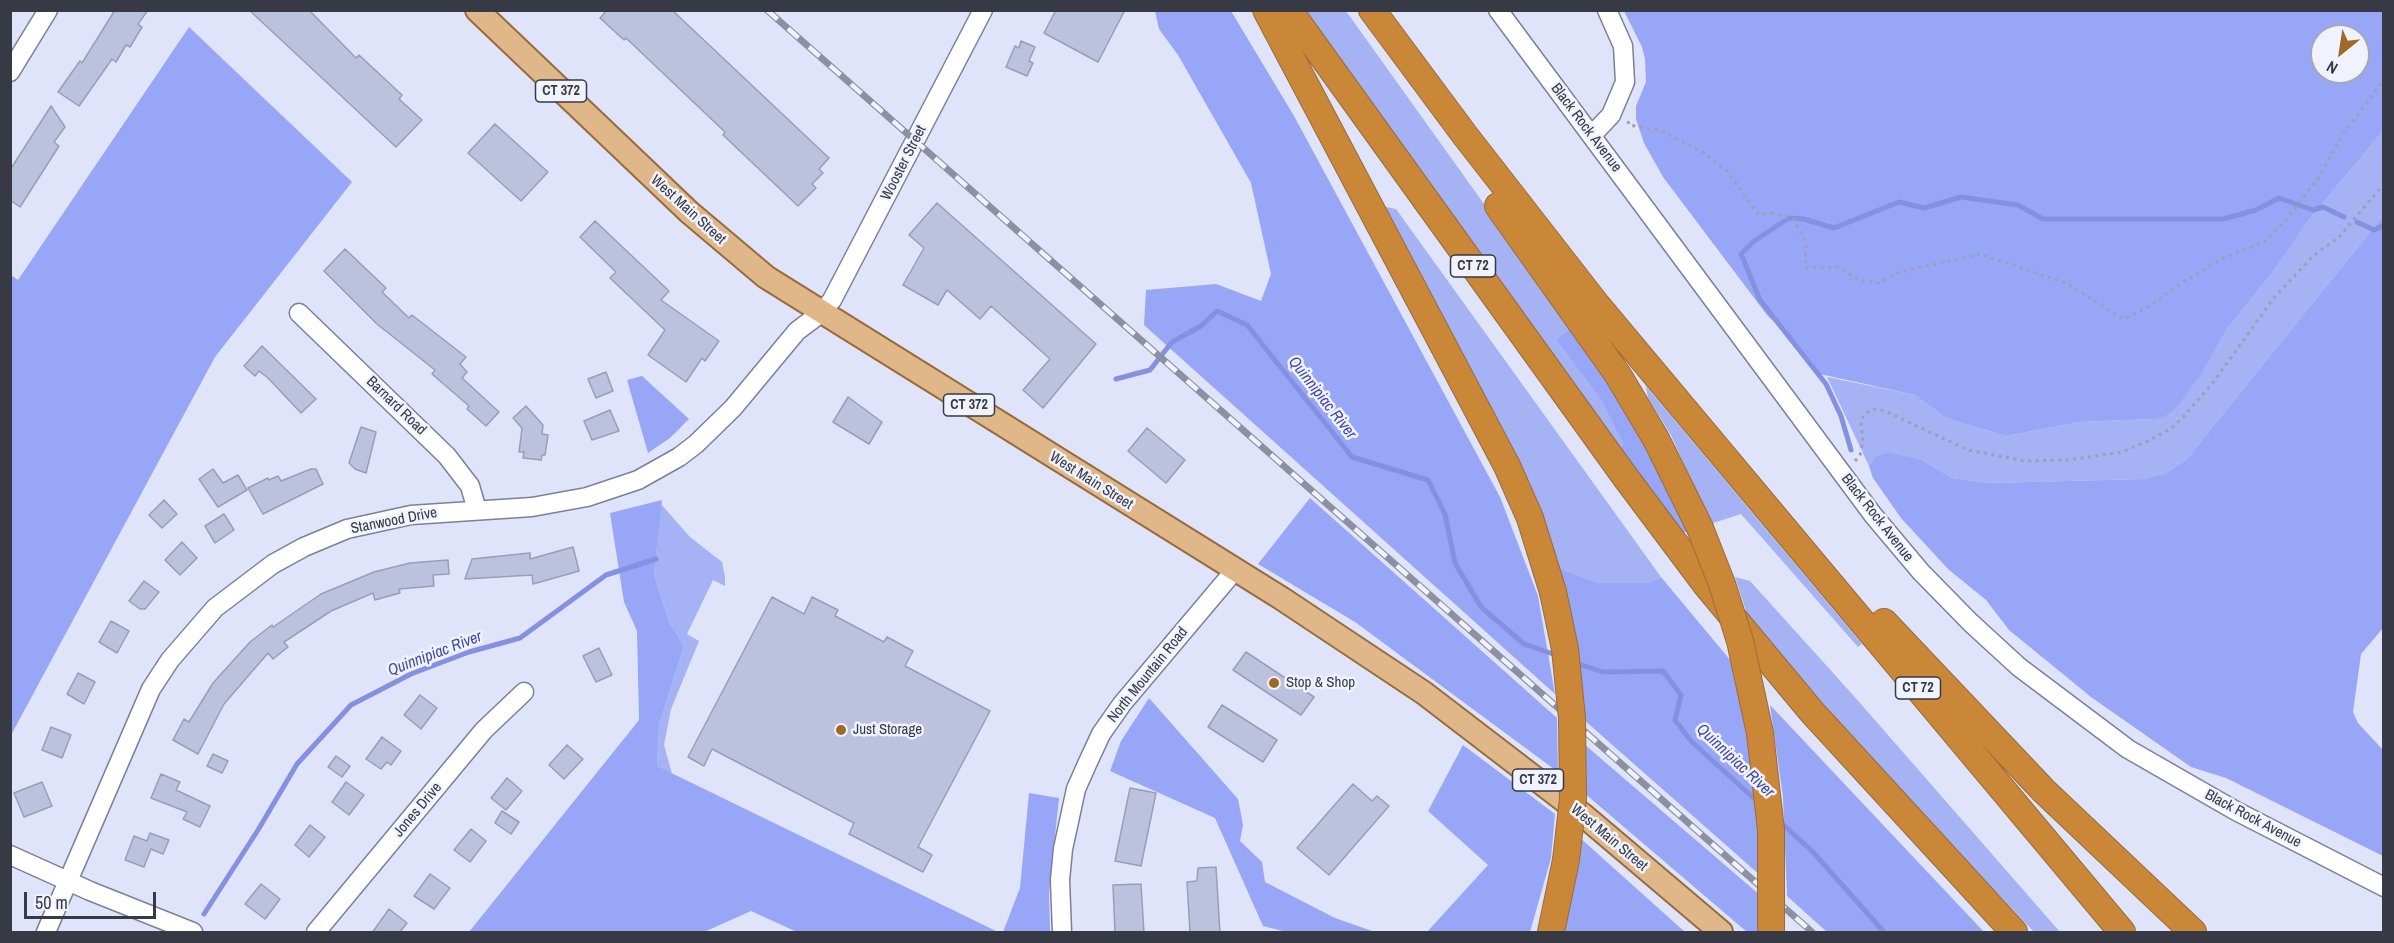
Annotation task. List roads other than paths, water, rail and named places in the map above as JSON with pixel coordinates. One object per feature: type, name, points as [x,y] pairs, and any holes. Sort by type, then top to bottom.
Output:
[{"type":"highway","points":[[1266,10],[1507,466],[1530,518],[1553,592],[1565,649],[1572,718],[1573,799],[1566,860],[1551,933]]},
{"type":"highway","name":"CT 72","points":[[1288,10],[1632,487],[1707,586],[1812,712],[2014,933]]},
{"type":"highway","points":[[1359,10],[1618,375],[1660,447],[1700,528],[1732,613],[1760,733],[1771,830],[1771,933]]},
{"type":"highway","name":"CT 72","points":[[1372,10],[1464,134],[1590,296],[2122,933]]},
{"type":"highway","points":[[1714,445],[1789,516],[1909,650],[2022,768],[2193,933]]},
{"type":"main road","name":"West Main Street","points":[[477,10],[704,226],[766,277],[1235,570],[1408,683],[1503,752],[1583,815],[1721,933]]},
{"type":"street","points":[[10,72],[48,10]]},
{"type":"street","name":"Wooster Street","points":[[821,313],[841,286],[983,10]]},
{"type":"street","name":"Black Rock Avenue","points":[[1498,10],[1842,472],[1921,572],[2019,667],[2072,710],[2183,782],[2384,887]]},
{"type":"street","points":[[1592,135],[1611,115],[1626,82],[1623,46],[1607,10]]},
{"type":"street","name":"Barnard Road","points":[[299,313],[447,456],[470,486],[477,510]]},
{"type":"street","name":"Stanwood Drive","points":[[46,933],[151,689],[170,660],[215,608],[273,564],[339,532],[375,521],[411,515],[532,507],[587,497],[612,490],[660,469],[714,429],[797,331],[821,313]]},
{"type":"street","name":"North Mountain Road","points":[[1062,933],[1060,880],[1063,849],[1076,789],[1101,734],[1122,704],[1235,570]]},
{"type":"street","name":"Jones Drive","points":[[316,933],[484,730],[524,692]]},
{"type":"street","points":[[10,855],[193,933]]},
{"type":"waterway","points":[[1851,450],[1841,416],[1826,384],[1760,300],[1741,254],[1754,241],[1789,218],[1804,219],[1834,228],[1899,202],[1924,208],[1961,197],[2018,205],[2043,219],[2223,219],[2256,210],[2279,198],[2313,210],[2323,207],[2344,217]]},
{"type":"waterway","points":[[2357,222],[2374,230],[2384,225]]},
{"type":"waterway","name":"Quinnipiac River","points":[[1116,379],[1150,370],[1172,342],[1201,326],[1217,311],[1247,325],[1352,457],[1428,480],[1445,514],[1455,563],[1481,607],[1524,644],[1559,656]]},
{"type":"waterway","name":"Quinnipiac River","points":[[204,914],[297,764],[351,705],[411,674],[469,652],[520,638],[606,575],[656,559]]},
{"type":"waterway","name":"Quinnipiac River","points":[[1573,662],[1603,672],[1663,671],[1681,695],[1675,720],[1691,741],[1758,802]]},
{"type":"waterway","name":"Quinnipiac River","points":[[1778,820],[1812,851],[1884,932]]},
{"type":"railway","points":[[767,10],[1812,932]]},
{"type":"place","name":"Stop & Shop","points":[[1274,683]]},
{"type":"place","name":"Just Storage","points":[[841,730]]}]
